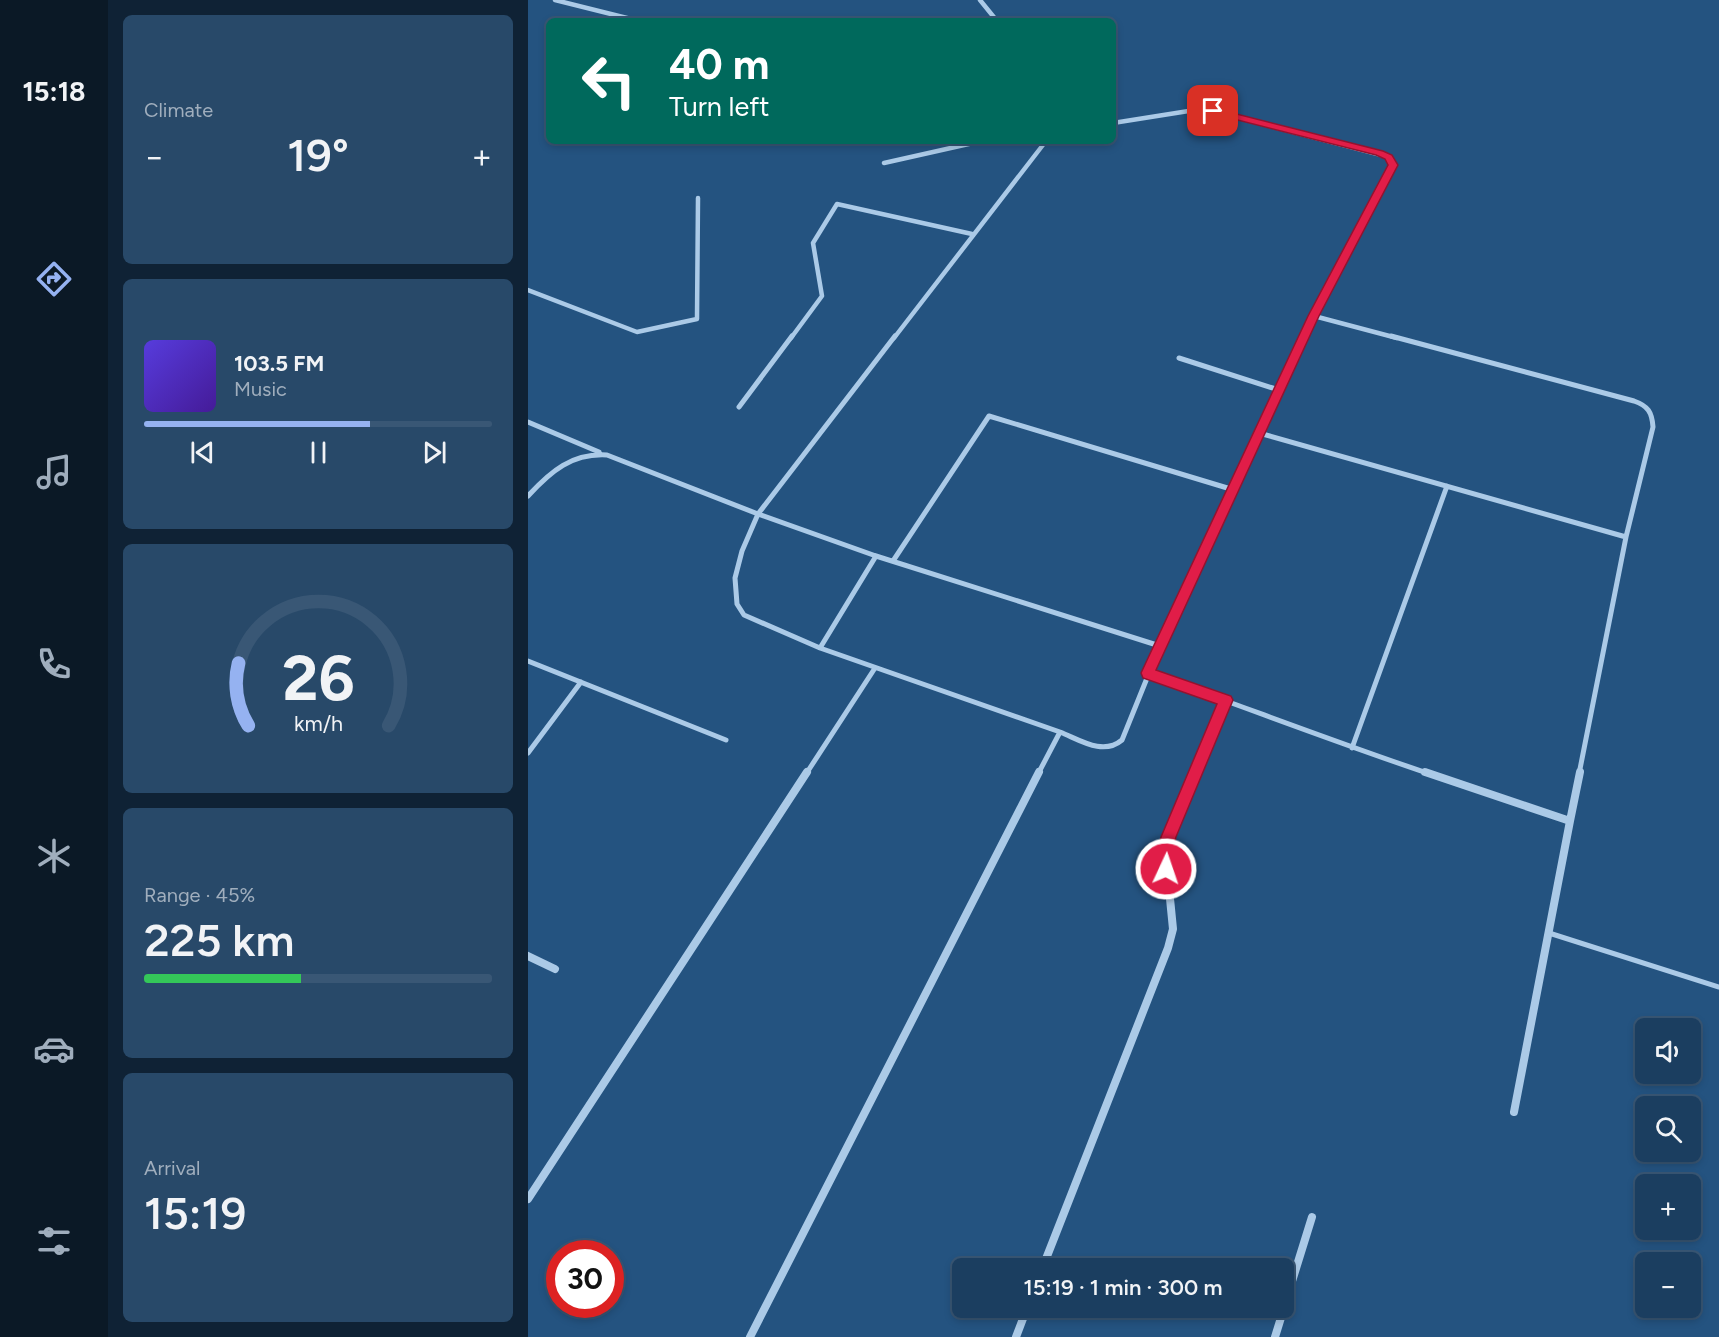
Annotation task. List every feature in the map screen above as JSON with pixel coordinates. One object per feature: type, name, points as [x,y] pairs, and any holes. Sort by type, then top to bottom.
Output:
[{"type":"street","points":[[555,0],[627,18]]},
{"type":"street","points":[[980,0],[995,18]]},
{"type":"street","points":[[1044,144],[758,514],[738,561],[734,596],[738,608],[744,615],[820,648],[1102,748],[1114,747],[1122,740],[1160,646],[1314,316],[1392,170],[1389,157],[1368,150],[1213,111],[1195,110],[1116,123]]},
{"type":"street","points":[[884,163],[969,144]]},
{"type":"street","points":[[528,290],[637,332],[697,319],[698,198]]},
{"type":"street","points":[[739,407],[822,296],[813,243],[837,204],[972,234]]},
{"type":"street","points":[[1314,316],[1643,404],[1653,415],[1653,427],[1626,537],[1514,1112]]},
{"type":"street","points":[[1179,358],[1279,390]]},
{"type":"street","points":[[893,561],[989,416],[1234,490]]},
{"type":"street","points":[[528,422],[758,514],[876,556],[1160,646]]},
{"type":"street","points":[[1259,433],[1626,537]]},
{"type":"street","points":[[528,496],[550,473],[571,458],[591,453],[608,455]]},
{"type":"street","points":[[1352,748],[1447,486]]},
{"type":"street","points":[[820,648],[876,556]]},
{"type":"street","points":[[528,661],[726,740]]},
{"type":"street","points":[[528,1198],[875,668]]},
{"type":"street","points":[[1148,673],[1352,748],[1570,821]]},
{"type":"street","points":[[528,753],[581,682]]},
{"type":"street","points":[[1046,1258],[1168,948],[1173,929],[1165,848],[1226,700]]},
{"type":"street","points":[[750,1337],[1060,732]]},
{"type":"street","points":[[528,956],[555,969]]},
{"type":"street","points":[[1294,1276],[1312,1217]]},
{"type":"street","points":[[1016,1337],[1023,1318]]},
{"type":"street","points":[[1275,1337],[1281,1318]]},
{"type":"lane","points":[[1549,933],[1719,987]]},
{"type":"route","points":[[1166,869],[1165,848],[1168,837],[1226,700],[1148,673],[1314,316],[1393,165],[1389,157],[1380,153],[1225,112],[1213,111]]}]
